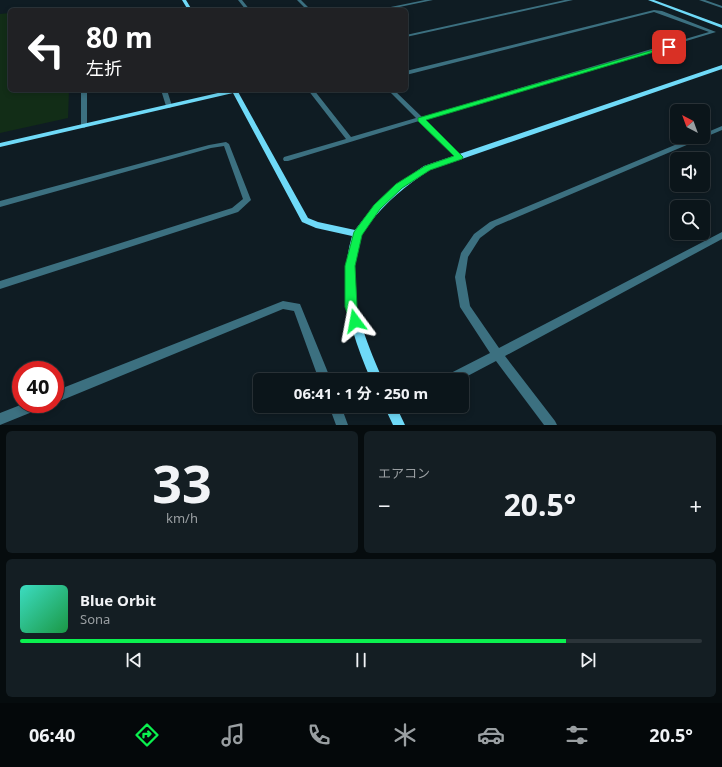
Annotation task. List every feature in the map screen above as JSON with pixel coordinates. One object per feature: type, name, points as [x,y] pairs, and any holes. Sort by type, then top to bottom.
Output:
[{"type":"street","points":[[240,0],[246,8]]},
{"type":"street","points":[[299,0],[307,8]]},
{"type":"street","points":[[389,8],[431,0]]},
{"type":"street","points":[[408,36],[572,0]]},
{"type":"street","points":[[650,0],[722,27]]},
{"type":"street","points":[[702,0],[722,7]]},
{"type":"street","points":[[286,159],[712,34],[714,32],[654,11],[408,72]]},
{"type":"street","points":[[374,373],[368,362],[351,307],[350,266],[358,234],[377,207],[399,186],[428,168],[722,67]]},
{"type":"street","points":[[84,92],[84,126]]},
{"type":"street","points":[[164,92],[168,106]]},
{"type":"street","points":[[0,145],[226,92]]},
{"type":"street","points":[[235,92],[305,220],[316,225],[358,234]]},
{"type":"street","points":[[312,92],[350,140]]},
{"type":"street","points":[[393,92],[459,157]]},
{"type":"street","points":[[710,133],[722,128]]},
{"type":"street","points":[[0,204],[211,146],[226,144],[247,200],[235,210],[0,285]]},
{"type":"street","points":[[551,425],[497,354],[466,307],[460,278],[464,256],[477,236],[493,224],[683,144]]},
{"type":"street","points":[[462,373],[722,234]]},
{"type":"street","points":[[64,393],[283,305],[297,307],[322,373]]},
{"type":"street","points":[[0,419],[15,413]]},
{"type":"street","points":[[338,413],[342,425]]},
{"type":"street","points":[[396,413],[399,425]]},
{"type":"green space","points":[[8,13],[8,92],[69,92],[68,118],[0,133],[0,14]]},
{"type":"route","points":[[355,321],[351,307],[350,266],[358,234],[377,207],[399,186],[428,168],[459,157],[421,120],[669,47]]}]
